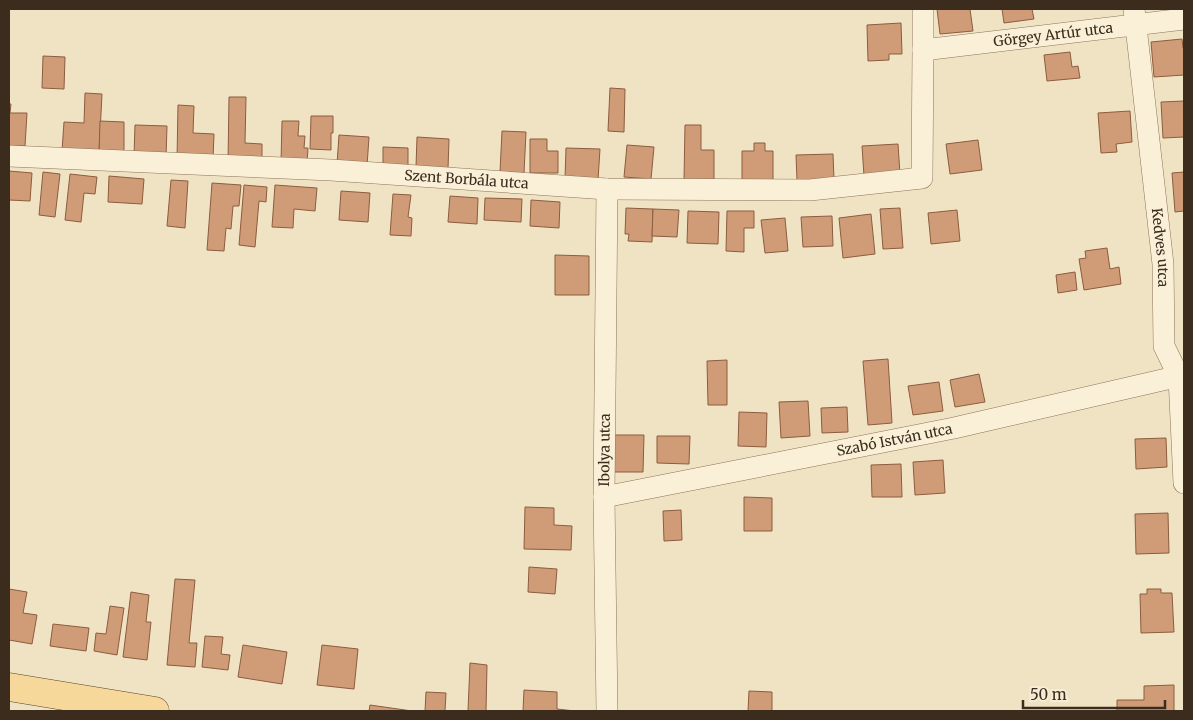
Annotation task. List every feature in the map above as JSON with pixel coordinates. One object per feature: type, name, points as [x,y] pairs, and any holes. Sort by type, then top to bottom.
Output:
[{"type":"main road","points":[[9,688],[155,711]]},
{"type":"street","points":[[922,9],[923,50]]},
{"type":"street","name":"Görgey Artúr utca","points":[[923,50],[1136,17],[1184,20]]},
{"type":"street","name":"Kedves utca","points":[[1136,17],[1163,264],[1164,346],[1182,376],[1184,483]]},
{"type":"street","name":"Szent Borbála utca","points":[[9,156],[331,170],[607,189],[810,190],[922,178],[923,50]]},
{"type":"street","name":"Ibolya utca","points":[[607,189],[604,497],[607,711]]},
{"type":"street","name":"Szabó István utca","points":[[604,497],[954,428],[1182,376]]},
{"type":"building","points":[[937,9],[970,9],[973,31],[940,34]]},
{"type":"building","points":[[1002,9],[1032,9],[1034,19],[1004,23]]},
{"type":"building","points":[[901,23],[902,54],[889,54],[889,60],[868,61],[867,25]]},
{"type":"building","points":[[1182,39],[1184,75],[1154,77],[1151,42]]},
{"type":"building","points":[[1070,52],[1072,67],[1078,66],[1080,78],[1047,81],[1044,55]]},
{"type":"building","points":[[43,56],[65,57],[64,89],[42,88]]},
{"type":"building","points":[[610,88],[625,89],[624,132],[608,131]]},
{"type":"building","points":[[85,93],[102,94],[99,153],[62,151],[64,122],[84,123]]},
{"type":"building","points":[[229,97],[246,97],[245,143],[262,144],[262,163],[228,162]]},
{"type":"building","points":[[1184,101],[1184,137],[1163,138],[1161,102]]},
{"type":"building","points":[[9,104],[11,104],[10,113],[27,113],[25,146],[9,146]]},
{"type":"building","points":[[178,105],[194,106],[193,133],[214,134],[213,159],[177,159]]},
{"type":"building","points":[[1130,111],[1132,142],[1116,144],[1117,152],[1101,153],[1098,113]]},
{"type":"building","points":[[311,116],[333,116],[331,150],[310,149]]},
{"type":"building","points":[[100,121],[124,122],[124,154],[99,153]]},
{"type":"building","points":[[282,121],[299,121],[298,136],[305,136],[304,148],[308,148],[307,163],[281,162]]},
{"type":"building","points":[[135,125],[167,126],[166,157],[134,156]]},
{"type":"building","points":[[685,125],[701,125],[701,150],[714,150],[714,180],[684,180]]},
{"type":"building","points":[[502,131],[526,132],[524,173],[500,172]]},
{"type":"building","points":[[339,135],[369,137],[367,166],[337,164]]},
{"type":"building","points":[[417,137],[449,139],[448,169],[416,167]]},
{"type":"building","points":[[530,139],[547,139],[547,151],[558,151],[558,173],[530,173]]},
{"type":"building","points":[[978,140],[982,170],[950,174],[946,144]]},
{"type":"building","points":[[754,143],[765,143],[765,151],[773,151],[773,180],[742,181],[742,151],[754,151]]},
{"type":"building","points":[[898,144],[900,174],[864,176],[862,146]]},
{"type":"building","points":[[627,145],[654,147],[651,179],[624,177]]},
{"type":"building","points":[[383,147],[408,148],[408,167],[383,166]]},
{"type":"building","points":[[566,148],[600,149],[598,180],[565,179]]},
{"type":"building","points":[[833,154],[834,179],[797,180],[796,155]]},
{"type":"building","points":[[9,171],[32,173],[30,201],[9,200]]},
{"type":"building","points":[[43,172],[60,174],[55,217],[39,215]]},
{"type":"building","points":[[1184,172],[1184,211],[1175,212],[1172,173]]},
{"type":"building","points":[[70,174],[97,177],[95,194],[84,193],[81,222],[65,220]]},
{"type":"building","points":[[109,176],[144,179],[142,204],[108,202]]},
{"type":"building","points":[[171,180],[188,181],[185,228],[167,226]]},
{"type":"building","points":[[212,183],[241,185],[239,206],[233,206],[231,229],[226,228],[224,251],[207,250]]},
{"type":"building","points":[[244,185],[267,187],[266,202],[259,201],[255,247],[239,245]]},
{"type":"building","points":[[275,185],[317,188],[315,211],[294,209],[293,228],[272,227]]},
{"type":"building","points":[[341,191],[370,193],[368,222],[339,220]]},
{"type":"building","points":[[393,194],[411,195],[408,217],[412,218],[411,236],[390,235]]},
{"type":"building","points":[[450,196],[478,198],[477,224],[448,222]]},
{"type":"building","points":[[485,198],[522,199],[521,222],[484,220]]},
{"type":"building","points":[[531,200],[560,202],[559,228],[530,226]]},
{"type":"building","points":[[626,208],[653,209],[652,242],[628,241],[629,234],[625,234]]},
{"type":"building","points":[[900,208],[903,248],[883,249],[880,209]]},
{"type":"building","points":[[653,209],[679,210],[677,237],[652,236]]},
{"type":"building","points":[[957,210],[960,241],[931,244],[928,213]]},
{"type":"building","points":[[688,211],[719,212],[718,244],[687,243]]},
{"type":"building","points":[[727,211],[754,211],[754,228],[744,228],[744,252],[726,251]]},
{"type":"building","points":[[871,214],[875,254],[843,258],[839,218]]},
{"type":"building","points":[[832,216],[833,246],[803,247],[801,217]]},
{"type":"building","points":[[785,218],[788,251],[765,253],[761,220]]},
{"type":"building","points":[[1107,248],[1110,269],[1119,267],[1121,284],[1084,290],[1079,259],[1086,258],[1085,251]]},
{"type":"building","points":[[555,255],[589,256],[589,295],[555,295]]},
{"type":"building","points":[[1075,272],[1077,290],[1058,293],[1056,275]]},
{"type":"building","points":[[888,359],[892,423],[868,425],[863,361]]},
{"type":"building","points":[[727,360],[727,405],[708,405],[707,361]]},
{"type":"building","points":[[979,374],[985,402],[955,407],[950,380]]},
{"type":"building","points":[[939,382],[943,411],[913,415],[908,386]]},
{"type":"building","points":[[808,401],[810,436],[781,438],[779,402]]},
{"type":"building","points":[[847,407],[848,432],[822,433],[821,408]]},
{"type":"building","points":[[739,412],[767,413],[766,447],[738,446]]},
{"type":"building","points":[[614,435],[644,435],[643,472],[613,472]]},
{"type":"building","points":[[657,436],[690,436],[689,464],[657,463]]},
{"type":"building","points":[[1166,438],[1167,467],[1136,469],[1135,439]]},
{"type":"building","points":[[943,460],[945,493],[915,495],[913,462]]},
{"type":"building","points":[[901,464],[902,497],[872,497],[871,465]]},
{"type":"building","points":[[744,497],[772,498],[772,531],[744,531]]},
{"type":"building","points":[[525,507],[554,508],[554,525],[572,526],[571,550],[524,549]]},
{"type":"building","points":[[681,510],[682,540],[664,541],[663,511]]},
{"type":"building","points":[[1168,513],[1169,553],[1136,554],[1135,514]]},
{"type":"building","points":[[529,567],[557,569],[555,594],[528,592]]},
{"type":"building","points":[[175,579],[195,580],[189,643],[197,643],[195,667],[167,665]]},
{"type":"building","points":[[9,589],[27,592],[23,613],[37,615],[32,644],[9,640]]},
{"type":"building","points":[[1147,589],[1161,589],[1161,593],[1172,593],[1174,632],[1141,633],[1140,594],[1147,594]]},
{"type":"building","points":[[131,592],[149,595],[146,622],[151,622],[147,660],[123,657]]},
{"type":"building","points":[[110,606],[124,608],[117,655],[94,651],[96,633],[106,634]]},
{"type":"building","points":[[53,624],[89,628],[86,651],[50,646]]},
{"type":"building","points":[[205,636],[223,637],[221,654],[230,655],[228,670],[202,667]]},
{"type":"building","points":[[243,645],[287,652],[282,684],[238,677]]},
{"type":"building","points":[[322,645],[358,649],[354,689],[317,685]]},
{"type":"building","points":[[470,663],[487,665],[486,711],[468,711]]},
{"type":"building","points":[[1174,685],[1174,711],[1117,711],[1117,700],[1144,700],[1144,686]]},
{"type":"building","points":[[524,690],[557,692],[557,709],[575,711],[523,711]]},
{"type":"building","points":[[749,691],[772,692],[772,711],[748,711]]},
{"type":"building","points":[[426,692],[446,693],[445,711],[425,711]]},
{"type":"building","points":[[370,705],[412,711],[369,711]]}]
